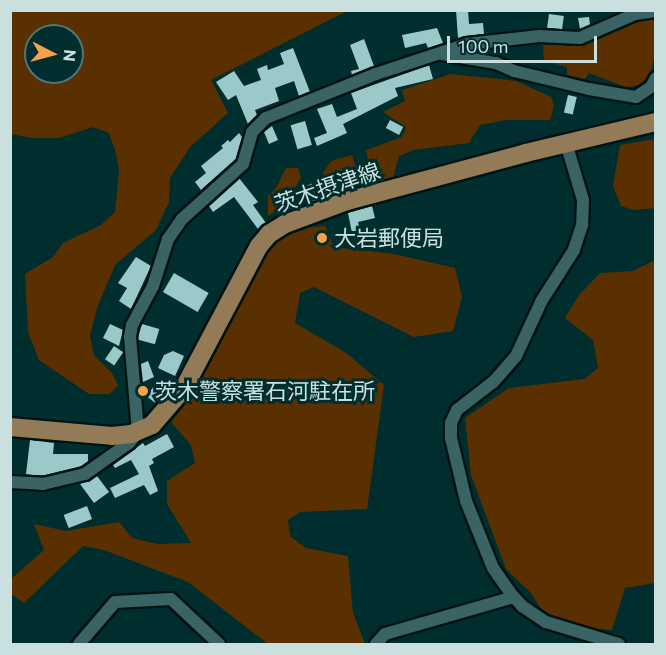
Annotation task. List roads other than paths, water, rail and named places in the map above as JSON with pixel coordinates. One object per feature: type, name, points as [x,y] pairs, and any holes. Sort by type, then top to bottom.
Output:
[{"type":"main road","name":"茨木摂津線","points":[[10,427],[112,436],[138,432],[162,416],[184,388],[244,270],[270,234],[285,224],[347,201],[656,122]]},
{"type":"street","points":[[10,482],[43,484],[85,474],[129,443],[138,432],[131,331],[153,286],[168,239],[182,219],[243,164],[252,132],[266,118],[376,74],[467,44],[512,37],[580,38],[635,14],[656,11]]},
{"type":"street","points":[[438,54],[496,63],[514,70],[578,86],[636,97],[651,87],[656,78]]},
{"type":"street","points":[[566,144],[583,200],[582,225],[574,250],[542,300],[516,356],[493,382],[458,410],[451,423],[451,438],[466,501],[493,568],[514,597],[546,621],[582,639],[619,645]]},
{"type":"street","points":[[376,645],[385,634],[514,597]]},
{"type":"street","points":[[79,645],[115,602],[171,599],[219,645]]},
{"type":"place","name":"大岩郵便局","points":[[322,238]]},
{"type":"place","name":"茨木警察署石河駐在所","points":[[143,391]]}]
